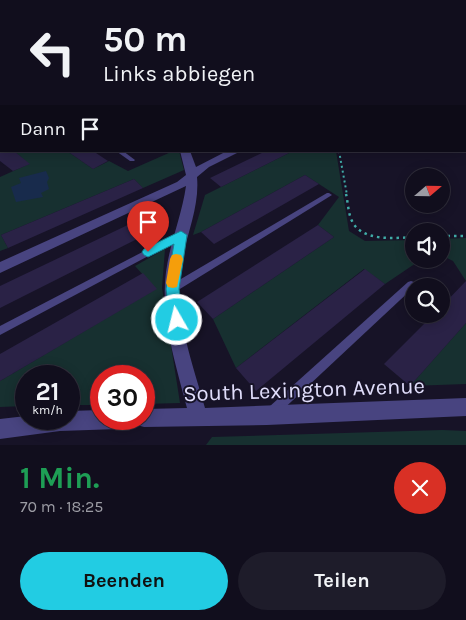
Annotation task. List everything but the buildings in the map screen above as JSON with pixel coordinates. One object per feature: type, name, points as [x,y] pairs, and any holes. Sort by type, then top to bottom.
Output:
[{"type":"street","points":[[185,152],[193,174],[191,194],[181,235],[172,289],[184,360],[198,416]]},
{"type":"street","points":[[0,268],[181,184],[205,165],[234,152]]},
{"type":"street","name":"South Lexington Avenue","points":[[155,418],[267,416],[466,407]]},
{"type":"street","points":[[0,429],[60,421],[90,420]]},
{"type":"lane","points":[[120,152],[132,160]]},
{"type":"lane","points":[[172,289],[330,195]]},
{"type":"lane","points":[[0,331],[181,235]]},
{"type":"lane","points":[[267,416],[405,290]]},
{"type":"path","points":[[339,152],[351,220],[355,229],[378,237],[405,237]]},
{"type":"path","points":[[450,236],[466,236]]},
{"type":"green space","points":[[15,152],[68,152],[93,169],[109,161],[128,171],[171,152],[179,152],[184,170],[143,188],[134,179],[1,235],[8,248],[0,251],[0,177],[29,164]]},
{"type":"green space","points":[[291,152],[336,152],[349,231],[365,241],[405,240],[405,268],[409,268],[385,284],[364,269],[236,368],[213,319],[334,237],[318,225],[339,197],[305,175],[193,235],[205,195]]},
{"type":"green space","points":[[466,238],[466,281],[453,261],[450,260],[450,239]]},
{"type":"green space","points":[[165,249],[162,288],[180,403],[155,404],[155,365],[90,365],[90,405],[80,405],[80,365],[27,365],[156,289],[135,266]]},
{"type":"green space","points":[[466,323],[466,384],[410,386]]},
{"type":"green space","points":[[15,372],[15,406],[0,407],[0,381]]},
{"type":"green space","points":[[442,430],[466,431],[466,445],[206,445],[212,437]]},
{"type":"water","points":[[46,171],[49,178],[47,182],[49,189],[41,193],[43,197],[16,202],[11,187],[21,183],[19,178]]},
{"type":"slow traffic","points":[[173,283],[176,259]]},
{"type":"route","points":[[148,252],[181,235],[172,289],[177,320]]}]
